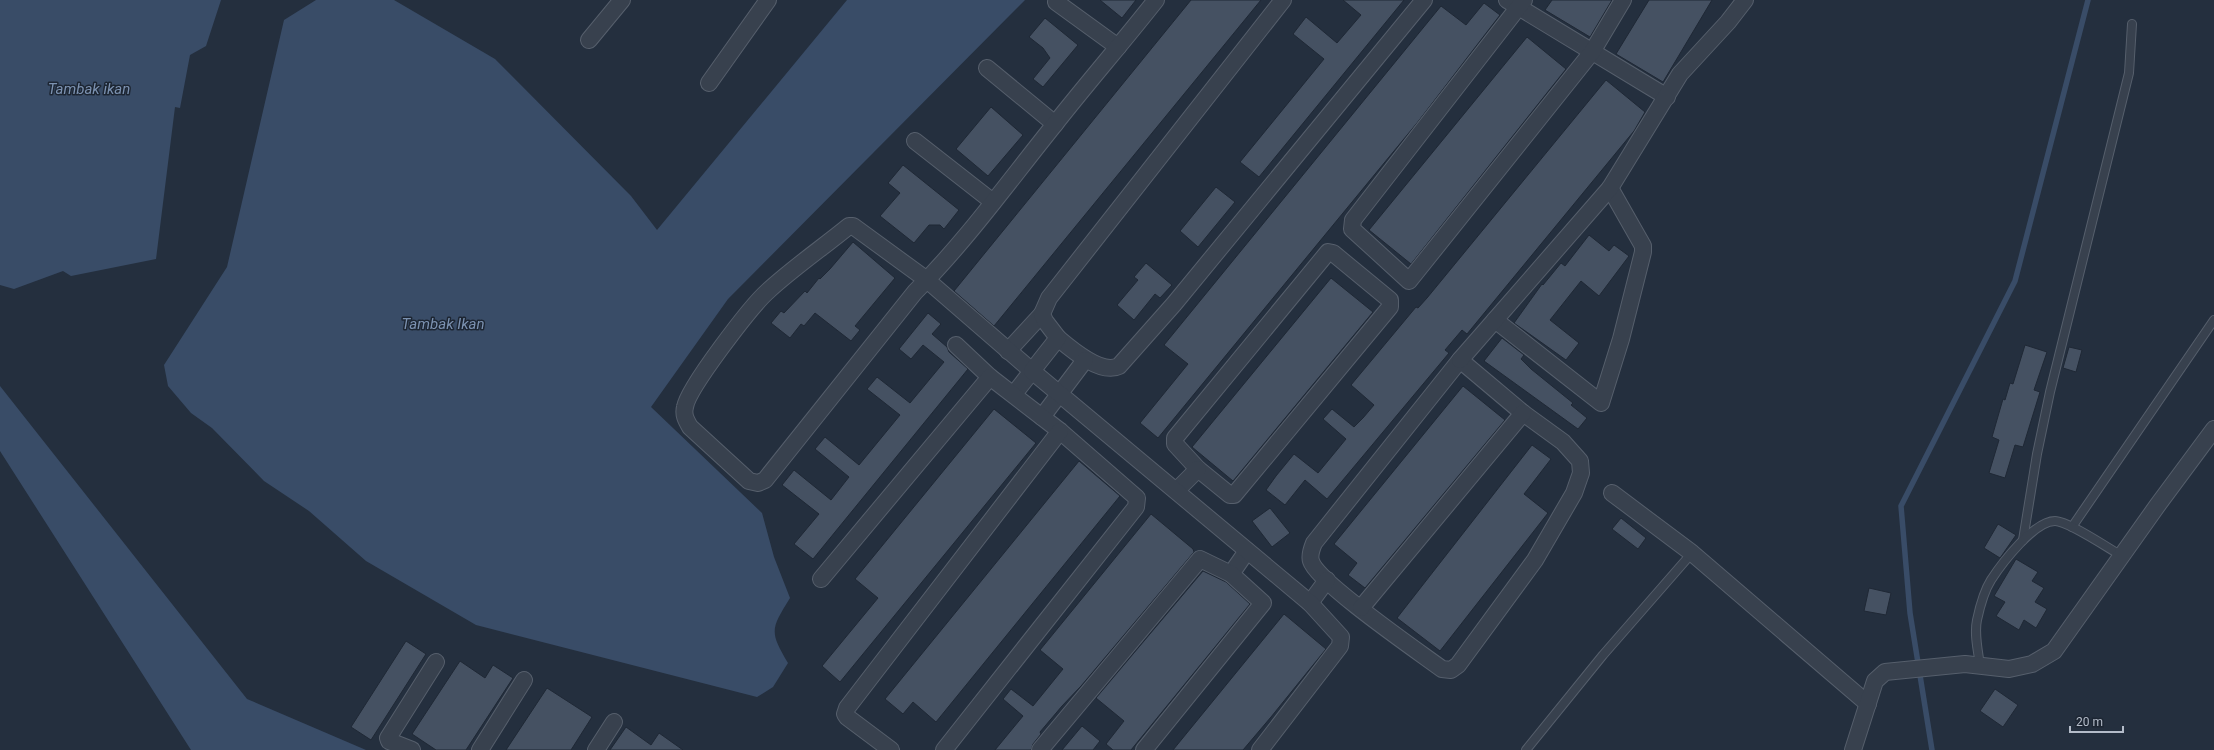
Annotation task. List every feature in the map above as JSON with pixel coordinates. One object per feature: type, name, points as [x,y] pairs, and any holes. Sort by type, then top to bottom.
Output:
[{"type":"street","points":[[589,40],[622,0]]},
{"type":"street","points":[[709,83],[768,0]]},
{"type":"street","points":[[1156,0],[993,202],[927,280],[910,298],[765,480],[758,483],[749,481],[690,427],[685,418],[685,407],[691,392],[740,322],[767,292],[849,226],[858,228],[927,280],[1059,396],[1177,490],[1247,552],[1310,603],[1341,637],[1342,641],[1260,750]]},
{"type":"street","points":[[1008,351],[1042,314],[1049,298],[1283,0]]},
{"type":"street","points":[[1042,314],[1045,321],[1058,338],[1085,360],[1111,369],[1119,366],[1174,304],[1424,0]]},
{"type":"street","points":[[1623,0],[1592,52],[1411,280],[1406,279],[1352,230],[1353,220],[1517,2],[1592,52],[1667,97]]},
{"type":"street","points":[[1460,360],[1523,413],[1573,451],[1580,461],[1580,473],[1574,493],[1535,560],[1458,665],[1451,670],[1442,669],[1360,608],[1327,580],[1314,567],[1310,559],[1314,543],[1460,360],[1610,188],[1680,74],[1728,22],[1745,0]]},
{"type":"street","points":[[1056,2],[1118,47]]},
{"type":"street","points":[[987,68],[1055,124]]},
{"type":"street","points":[[915,141],[993,202]]},
{"type":"street","points":[[1496,320],[1601,403],[1621,339],[1643,252],[1643,246],[1610,188]]},
{"type":"street","points":[[1328,252],[1333,253],[1390,300],[1390,307],[1234,496],[1230,495],[1198,469],[1175,444],[1175,438],[1328,252]]},
{"type":"street","points":[[1014,394],[1058,338]]},
{"type":"street","points":[[944,750],[1136,507],[1137,498],[1042,417],[990,377],[956,345]]},
{"type":"street","points":[[1042,417],[1085,360]]},
{"type":"street","points":[[821,579],[990,377]]},
{"type":"street","points":[[1360,608],[1523,413]]},
{"type":"street","points":[[1853,750],[1876,681],[1885,672],[1973,665],[2009,669],[2032,664],[2054,651],[2157,506],[2214,429]]},
{"type":"street","points":[[891,750],[847,717],[847,708],[1060,432]]},
{"type":"street","points":[[1177,490],[1198,469]]},
{"type":"street","points":[[1612,493],[1692,553],[1868,704]]},
{"type":"street","points":[[1230,574],[1247,552]]},
{"type":"street","points":[[1040,750],[1198,559],[1230,574],[1263,603],[1261,608],[1144,750]]},
{"type":"street","points":[[1310,603],[1327,580]]},
{"type":"street","points":[[412,750],[389,741],[388,738],[436,662]]},
{"type":"street","points":[[480,750],[524,680]]},
{"type":"street","points":[[596,750],[614,722]]},
{"type":"lane","points":[[2023,540],[2037,454],[2050,392],[2129,73],[2132,24]]},
{"type":"lane","points":[[2072,527],[2214,320]]},
{"type":"lane","points":[[1973,665],[1977,644],[1977,621],[1984,593],[1991,580],[2023,540],[2045,523],[2055,521],[2072,527],[2122,556]]},
{"type":"lane","points":[[1526,750],[1603,655],[1692,553]]},
{"type":"water","name":"Tambak ikan","points":[[0,0],[221,0],[206,46],[190,55],[180,108],[175,107],[156,259],[71,276],[63,271],[14,289],[0,285]]},
{"type":"water","name":"Tambak Ikan","points":[[316,0],[394,0],[495,59],[631,196],[657,230],[847,0],[1025,0],[728,299],[651,407],[762,513],[774,557],[790,598],[779,617],[775,630],[775,637],[788,663],[773,687],[757,697],[476,625],[366,561],[309,511],[264,481],[212,428],[191,413],[168,386],[164,365],[227,267],[284,20]]},
{"type":"water","points":[[0,386],[247,699],[366,750],[191,750],[0,451]]},
{"type":"building","points":[[1100,0],[1136,0],[1122,18]]},
{"type":"building","points":[[1191,0],[1261,0],[994,326],[954,291]]},
{"type":"building","points":[[1343,0],[1404,0],[1259,177],[1240,162],[1324,59],[1293,34],[1306,17],[1337,43],[1361,15]]},
{"type":"building","points":[[1552,0],[1612,0],[1590,37],[1545,10]]},
{"type":"building","points":[[1649,0],[1712,0],[1663,82],[1616,54]]},
{"type":"building","points":[[1484,3],[1500,15],[1417,123],[1158,438],[1140,423],[1188,364],[1164,345],[1441,6],[1466,25]]},
{"type":"building","points":[[1045,18],[1078,45],[1043,87],[1033,79],[1050,58],[1043,48],[1029,37]]},
{"type":"building","points":[[1527,37],[1566,69],[1411,264],[1369,230]]},
{"type":"building","points":[[1606,80],[1645,112],[1634,131],[1467,334],[1462,330],[1445,350],[1449,353],[1327,499],[1305,480],[1285,505],[1266,490],[1294,454],[1318,473],[1346,439],[1323,419],[1332,409],[1354,427],[1374,405],[1351,385],[1416,307],[1418,308],[1427,298]]},
{"type":"building","points":[[991,107],[1023,135],[988,176],[956,149]]},
{"type":"building","points":[[903,165],[959,210],[944,229],[940,225],[929,225],[914,243],[880,216],[900,193],[888,183]]},
{"type":"building","points":[[1216,187],[1235,202],[1198,247],[1180,231]]},
{"type":"building","points":[[1589,235],[1609,251],[1614,245],[1629,256],[1599,296],[1581,281],[1550,320],[1579,343],[1566,360],[1514,323],[1542,284],[1543,285],[1561,263],[1565,266]]},
{"type":"building","points":[[853,242],[895,278],[855,326],[860,330],[851,341],[815,313],[804,326],[801,324],[790,338],[771,323],[781,311],[784,313],[805,291],[807,293]]},
{"type":"building","points":[[1146,263],[1172,285],[1160,298],[1155,294],[1134,320],[1117,305],[1138,280],[1134,277]]},
{"type":"building","points":[[1331,278],[1373,312],[1233,481],[1192,447]]},
{"type":"building","points":[[928,313],[941,324],[932,334],[968,369],[813,559],[794,544],[819,514],[782,485],[794,470],[831,500],[849,477],[815,449],[825,437],[859,465],[900,415],[867,389],[877,377],[910,403],[944,362],[923,345],[911,359],[899,349]]},
{"type":"building","points":[[1502,338],[1524,355],[1521,359],[1531,369],[1573,403],[1571,405],[1587,418],[1578,429],[1484,361]]},
{"type":"building","points":[[2025,345],[2047,352],[2034,390],[2040,392],[2023,447],[2015,445],[2005,478],[1989,473],[1999,440],[1992,437],[2003,399],[2005,400],[2010,383],[2013,384]]},
{"type":"building","points":[[2069,347],[2082,350],[2076,372],[2063,368]]},
{"type":"building","points":[[1463,386],[1505,420],[1365,588],[1348,575],[1357,563],[1334,544]]},
{"type":"building","points":[[994,409],[1036,443],[840,682],[822,666],[878,598],[855,579]]},
{"type":"building","points":[[1532,445],[1551,459],[1524,494],[1548,513],[1440,651],[1397,618]]},
{"type":"building","points":[[1079,461],[1120,496],[936,722],[913,702],[903,714],[885,699]]},
{"type":"building","points":[[1270,508],[1290,533],[1272,547],[1252,521]]},
{"type":"building","points":[[1151,514],[1193,549],[1194,552],[1081,686],[1040,732],[1041,734],[1033,744],[1031,750],[995,750],[1023,716],[1003,699],[1011,689],[1033,706],[1063,669],[1040,650]]},
{"type":"building","points":[[1621,518],[1646,538],[1638,549],[1612,529]]},
{"type":"building","points":[[1998,524],[2016,535],[2000,558],[1984,548]]},
{"type":"building","points":[[2016,559],[2038,572],[2032,581],[2044,588],[2035,602],[2047,609],[2036,628],[2024,620],[2019,630],[1996,616],[2005,602],[1994,596]]},
{"type":"building","points":[[1203,571],[1226,582],[1250,604],[1131,750],[1113,750],[1106,744],[1124,721],[1096,698]]},
{"type":"building","points":[[1869,588],[1891,593],[1886,615],[1864,611]]},
{"type":"building","points":[[1284,614],[1326,649],[1271,717],[1243,750],[1173,750]]},
{"type":"building","points":[[406,641],[426,654],[371,740],[351,727]]},
{"type":"building","points":[[460,661],[485,678],[493,665],[513,678],[466,750],[436,750],[412,734]]},
{"type":"building","points":[[547,688],[592,717],[571,750],[506,750]]},
{"type":"building","points":[[1995,689],[2018,705],[2003,727],[1980,711]]},
{"type":"building","points":[[1082,726],[1100,741],[1093,750],[1062,750]]},
{"type":"building","points":[[626,727],[651,745],[659,733],[683,750],[610,750]]},
{"type":"waterway","points":[[1932,750],[1910,613],[1901,506],[2015,281],[2088,0]]}]
